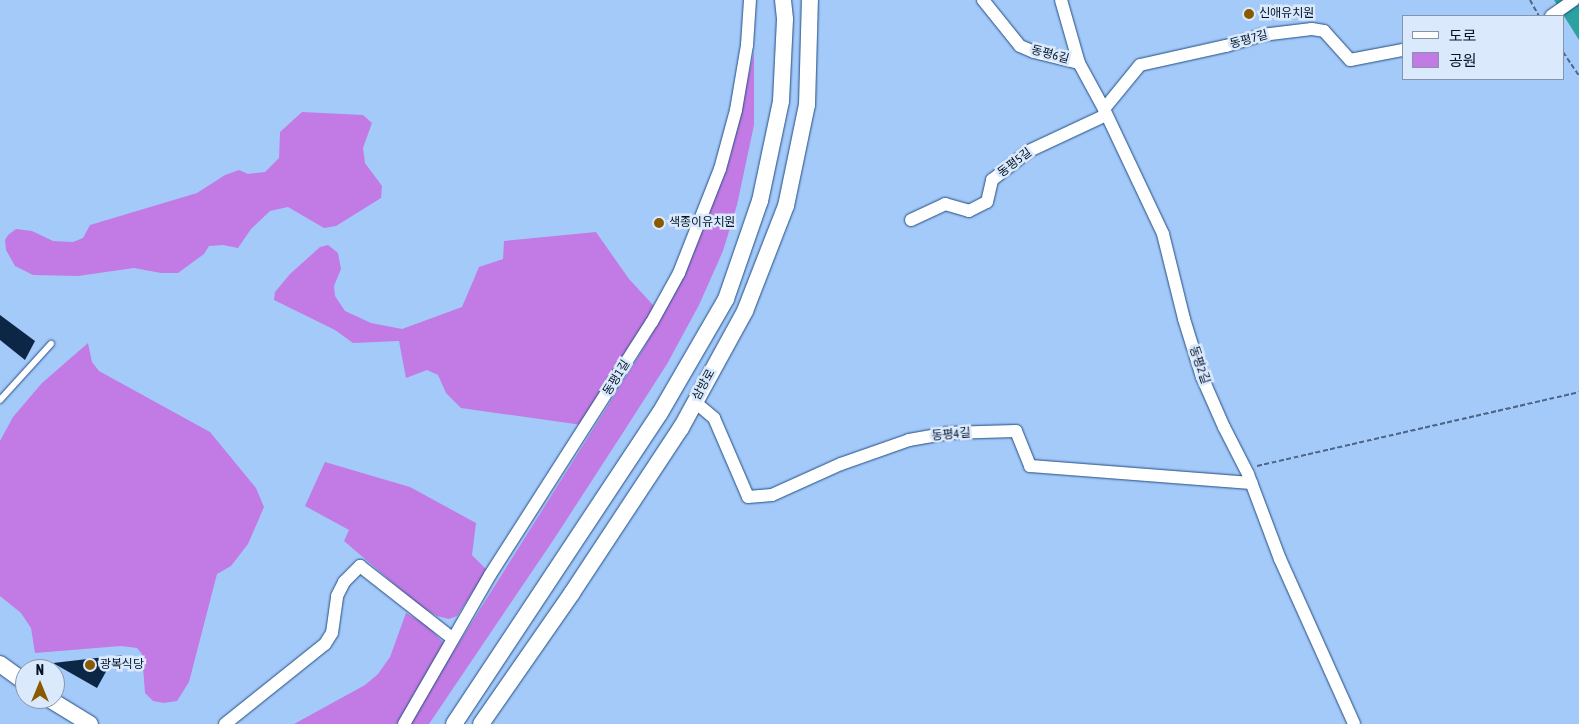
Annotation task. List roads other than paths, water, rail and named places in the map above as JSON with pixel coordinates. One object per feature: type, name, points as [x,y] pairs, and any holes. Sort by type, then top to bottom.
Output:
[{"type":"street","name":"동평1길","points":[[404,724],[490,575],[652,322],[679,273],[720,169],[736,110],[747,44],[750,0]]},
{"type":"street","name":"삼방로","points":[[454,724],[660,413],[726,299],[760,201],[781,101],[785,19],[784,0]]},
{"type":"street","name":"삼방로","points":[[481,724],[578,585],[681,428],[744,311],[786,206],[807,106],[810,0]]},
{"type":"street","name":"동평6길","points":[[983,0],[1020,46],[1034,52],[1079,63]]},
{"type":"street","name":"동평2길","points":[[1061,0],[1079,63],[1105,112],[1163,234],[1184,319],[1202,376],[1245,469],[1280,559],[1354,724]]},
{"type":"street","points":[[1552,15],[1574,0]]},
{"type":"street","name":"동평7길","points":[[1105,112],[1140,65],[1226,46],[1262,35],[1312,29],[1324,31],[1350,60],[1402,50]]},
{"type":"street","name":"동평5길","points":[[911,220],[945,204],[969,211],[987,202],[992,180],[1029,150],[1105,112]]},
{"type":"street","name":"동평4길","points":[[695,402],[714,418],[748,497],[772,495],[840,464],[909,440],[947,433],[1016,431],[1030,466],[1251,483]]},
{"type":"street","points":[[225,724],[325,644],[332,633],[337,596],[344,582],[360,566],[453,639]]},
{"type":"street","points":[[0,664],[15,675]]},
{"type":"street","points":[[65,709],[90,724]]},
{"type":"lane","points":[[0,400],[51,344]]},
{"type":"place","name":"신애유치원","points":[[1249,14]]},
{"type":"place","name":"색종이유치원","points":[[659,223]]},
{"type":"place","name":"광복식당","points":[[90,665]]}]
